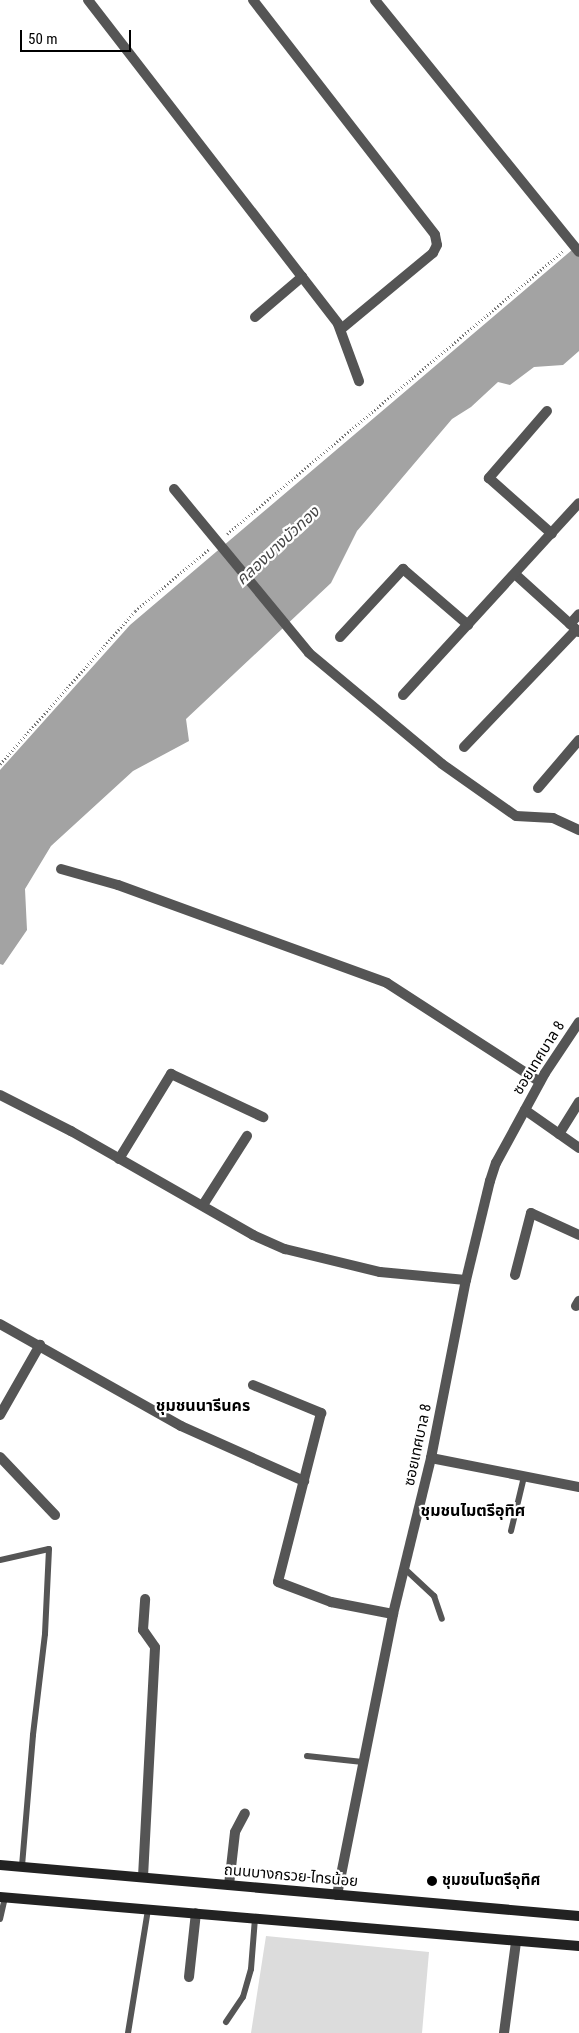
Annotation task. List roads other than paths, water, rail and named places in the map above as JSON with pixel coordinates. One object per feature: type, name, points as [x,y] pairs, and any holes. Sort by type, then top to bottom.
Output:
[{"type":"main road","name":"ถนนบางกรวย-ไทรน้อย","points":[[0,1865],[579,1916]]},
{"type":"main road","points":[[2,1897],[579,1946]]},
{"type":"street","points":[[88,0],[341,329],[359,381]]},
{"type":"street","points":[[253,0],[435,235],[437,245],[434,253],[341,329]]},
{"type":"street","points":[[375,0],[534,200],[579,252]]},
{"type":"street","points":[[255,317],[302,277]]},
{"type":"street","points":[[547,411],[489,478],[552,534]]},
{"type":"street","points":[[174,489],[309,653],[442,764],[516,816],[553,818],[579,830]]},
{"type":"street","points":[[403,695],[516,575],[579,503]]},
{"type":"street","points":[[340,637],[403,569],[468,625]]},
{"type":"street","points":[[516,575],[575,629]]},
{"type":"street","points":[[464,747],[575,629],[579,614]]},
{"type":"street","points":[[538,788],[579,740]]},
{"type":"street","points":[[62,868],[118,885],[387,983],[540,1082]]},
{"type":"street","name":"ซอยเทศบาล 8","points":[[337,1895],[393,1614],[431,1458],[466,1280],[496,1163],[540,1082],[579,1022]]},
{"type":"street","points":[[119,1159],[171,1074],[263,1116]]},
{"type":"street","points":[[0,1095],[203,1205],[253,1235],[285,1249],[380,1272],[466,1280]]},
{"type":"street","points":[[559,1134],[579,1102]]},
{"type":"street","points":[[525,1110],[579,1148]]},
{"type":"street","points":[[203,1205],[247,1136]]},
{"type":"street","points":[[515,1275],[531,1213],[578,1233]]},
{"type":"street","points":[[0,1324],[181,1426],[304,1481]]},
{"type":"street","points":[[0,1415],[40,1345]]},
{"type":"street","points":[[253,1385],[321,1413],[278,1582],[331,1602],[393,1614]]},
{"type":"street","points":[[0,1456],[55,1514]]},
{"type":"street","points":[[431,1458],[579,1487]]},
{"type":"street","points":[[143,1877],[155,1647],[143,1630],[145,1599]]},
{"type":"street","points":[[229,1885],[234,1832],[246,1813]]},
{"type":"street","points":[[188,1977],[196,1913]]},
{"type":"street","points":[[504,2033],[516,1942]]},
{"type":"lane","points":[[511,1531],[524,1477]]},
{"type":"lane","points":[[0,1560],[50,1549],[45,1634],[22,1867]]},
{"type":"lane","points":[[405,1569],[434,1596],[442,1619]]},
{"type":"lane","points":[[307,1756],[363,1762]]},
{"type":"lane","points":[[0,1919],[2,1897]]},
{"type":"lane","points":[[128,2033],[148,1910]]},
{"type":"lane","points":[[226,2022],[243,1997],[251,1970],[255,1918]]},
{"type":"water","name":"คลองบางบัวทอง","points":[[579,244],[579,351],[563,365],[534,367],[510,385],[498,382],[471,407],[452,419],[357,531],[331,583],[186,719],[189,741],[133,771],[51,846],[25,889],[27,930],[3,965],[0,964],[0,770],[130,625]]},
{"type":"place","name":"ชุมชนไมตรีอุทิศ","points":[[432,1881]]},
{"type":"district","name":"ชุมชนนารีนคร","points":[[203,1406]]},
{"type":"district","name":"ชุมชนไมตรีอุทิศ","points":[[473,1511]]}]
